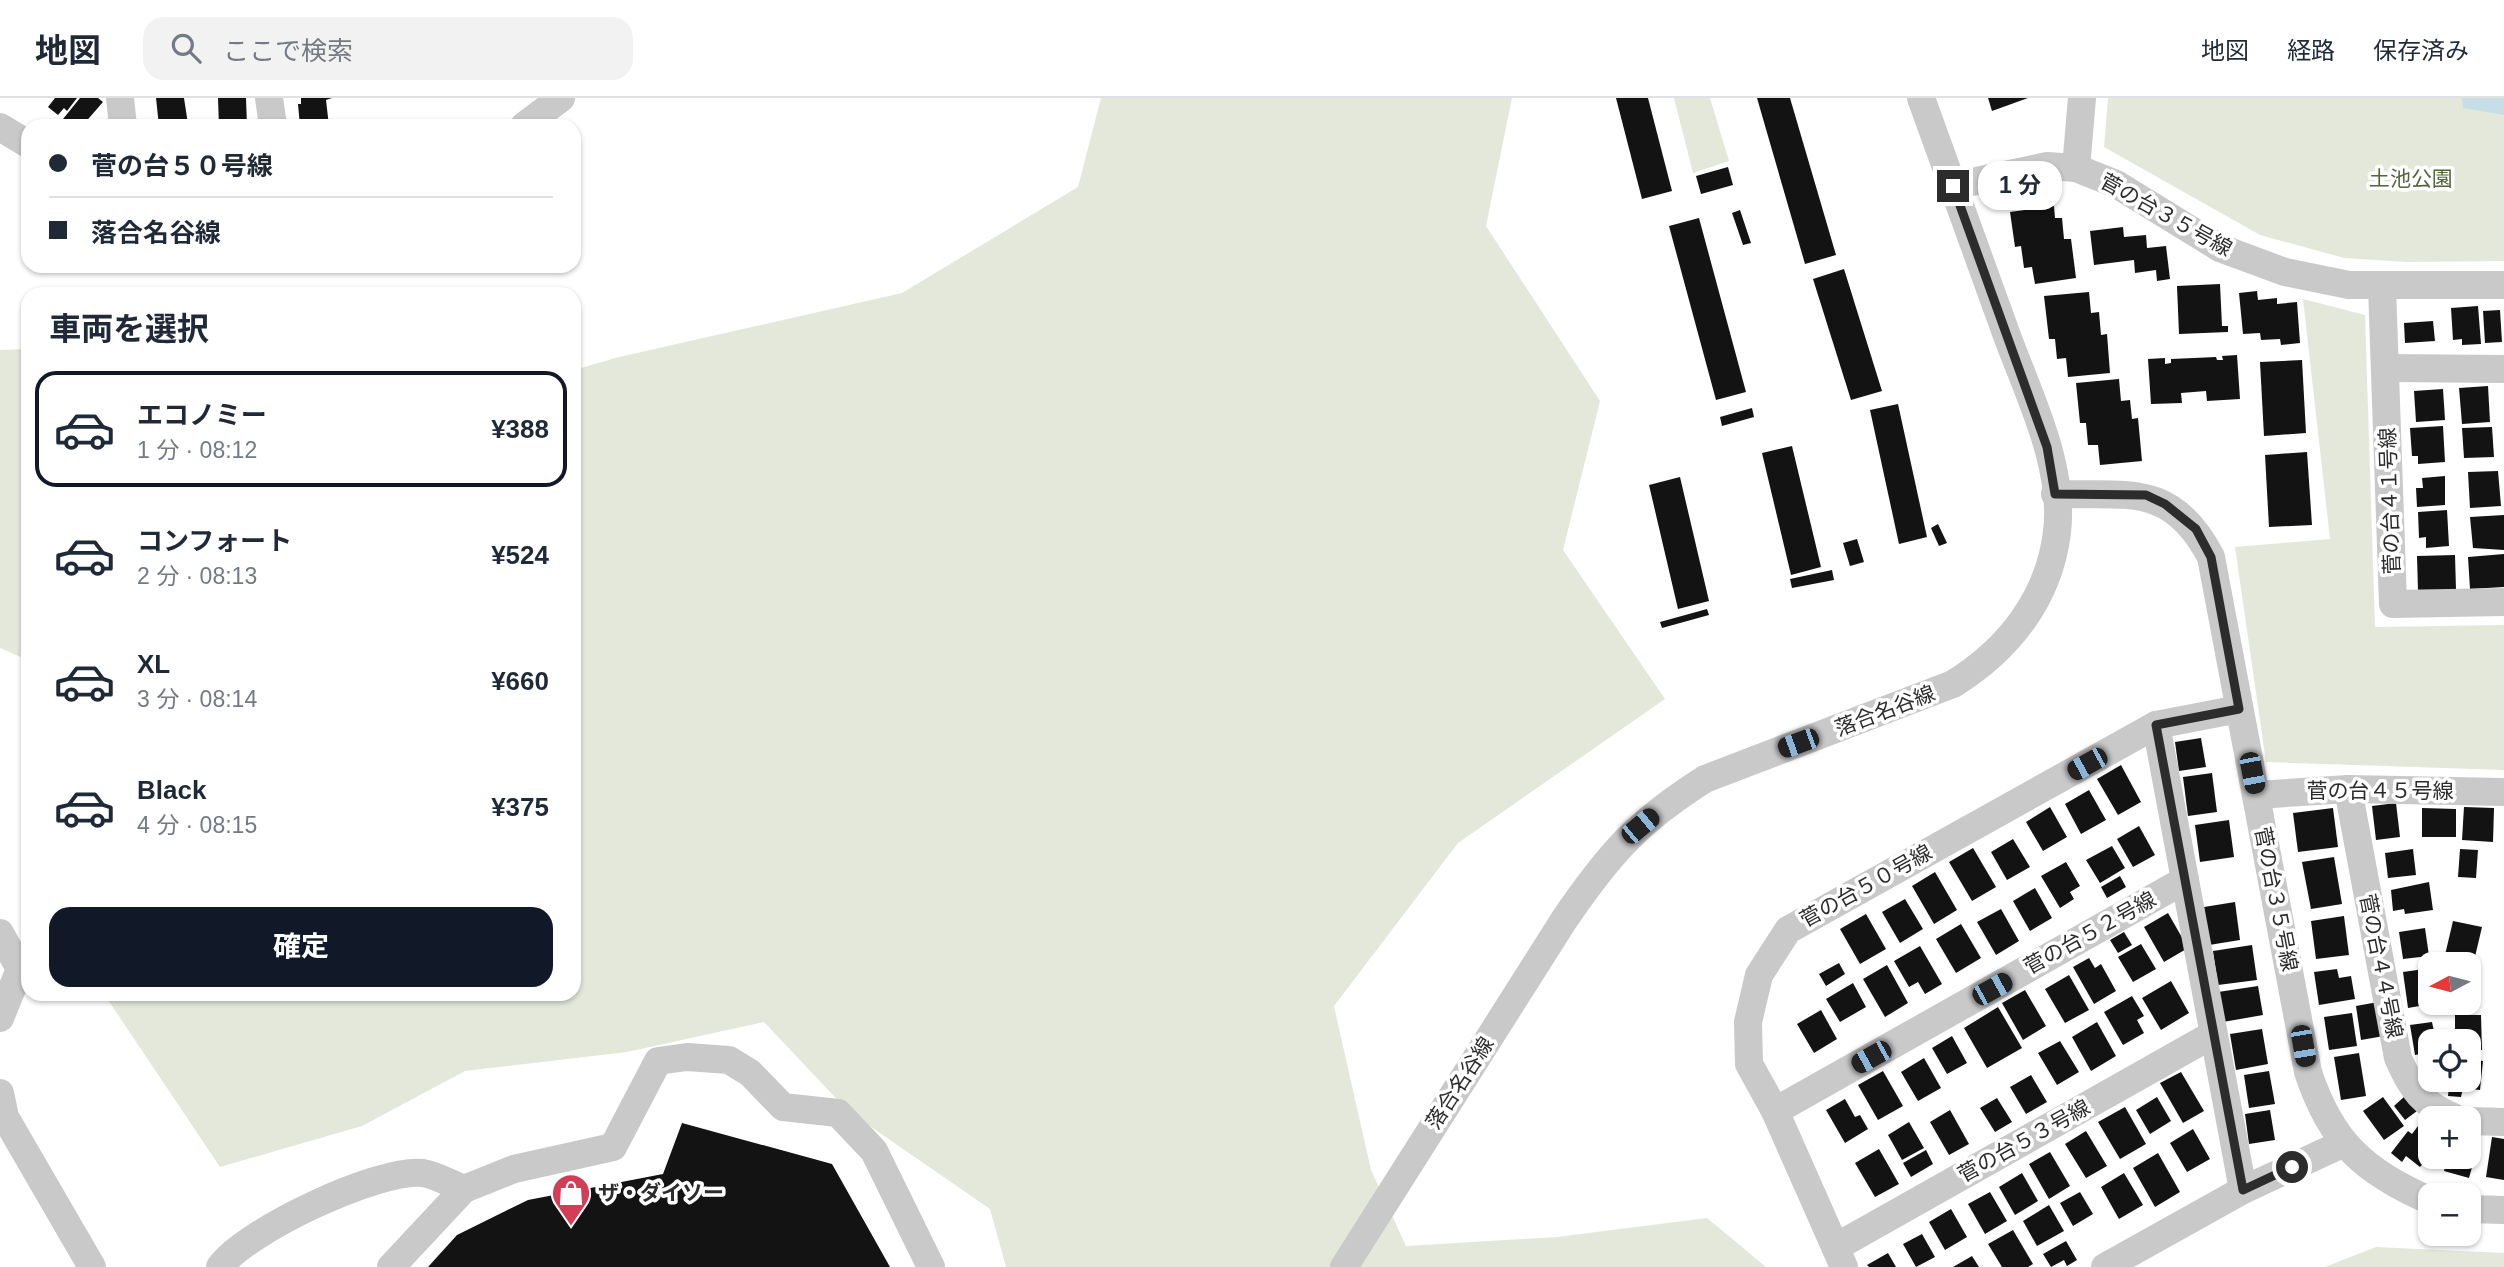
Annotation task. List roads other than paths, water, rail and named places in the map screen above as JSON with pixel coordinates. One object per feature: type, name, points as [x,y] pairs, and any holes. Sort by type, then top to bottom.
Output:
[{"type":"street","points":[[120,98],[122,119]]},
{"type":"street","points":[[269,98],[272,119]]},
{"type":"street","points":[[533,119],[561,98]]},
{"type":"street","name":"落合名谷線","points":[[1344,1267],[1564,920],[1597,872],[1625,838],[1670,801],[1705,779],[1941,689],[1984,665],[2007,643],[2038,595],[2058,529],[2047,447],[1921,98]]},
{"type":"street","points":[[2076,168],[2082,98]]},
{"type":"street","points":[[0,127],[21,140]]},
{"type":"street","name":"菅の台３５号線","points":[[1953,186],[2047,166],[2076,168],[2116,184],[2220,248],[2285,272],[2340,284],[2382,287],[2504,285]]},
{"type":"street","name":"菅の台４１号線","points":[[2382,287],[2393,604],[2504,602]]},
{"type":"street","points":[[2386,368],[2504,369]]},
{"type":"street","name":"菅の台３５号線","points":[[2055,494],[2146,495],[2165,504],[2196,529],[2211,557],[2308,1072],[2319,1107],[2342,1144],[2390,1182],[2418,1195]]},
{"type":"street","name":"菅の台５０号線","points":[[1840,1257],[1774,1111],[1749,1064],[1748,1021],[1759,975],[1788,930],[2156,725],[2239,709]]},
{"type":"street","points":[[2156,725],[2243,1190]]},
{"type":"street","name":"菅の台４５号線","points":[[2257,795],[2348,789],[2504,792]]},
{"type":"street","name":"菅の台４４号線","points":[[2348,789],[2398,1058],[2410,1084],[2428,1106]]},
{"type":"street","name":"菅の台５２号線","points":[[1774,1111],[2185,880]]},
{"type":"street","points":[[0,933],[20,969],[0,1018]]},
{"type":"street","name":"菅の台５３号線","points":[[1840,1257],[2212,1035]]},
{"type":"street","points":[[391,1267],[464,1189],[514,1169],[613,1147],[659,1061],[687,1057],[729,1060],[750,1073],[783,1107],[838,1113],[874,1152],[930,1267]]},
{"type":"street","points":[[2481,1121],[2504,1122],[2504,1105]]},
{"type":"street","points":[[2,1109],[91,1265]]},
{"type":"street","points":[[2105,1267],[2243,1190],[2342,1144]]},
{"type":"street","points":[[220,1267],[237,1248],[279,1222],[340,1194],[391,1176],[424,1173],[464,1189]]},
{"type":"street","points":[[2481,1209],[2504,1210]]},
{"type":"water","points":[[2462,98],[2504,98],[2504,115],[2463,108]]},
{"type":"place","name":"ザ・ダイソー","points":[[571,1227]]},
{"type":"park label","name":"土池公園","points":[[2411,179]]}]
